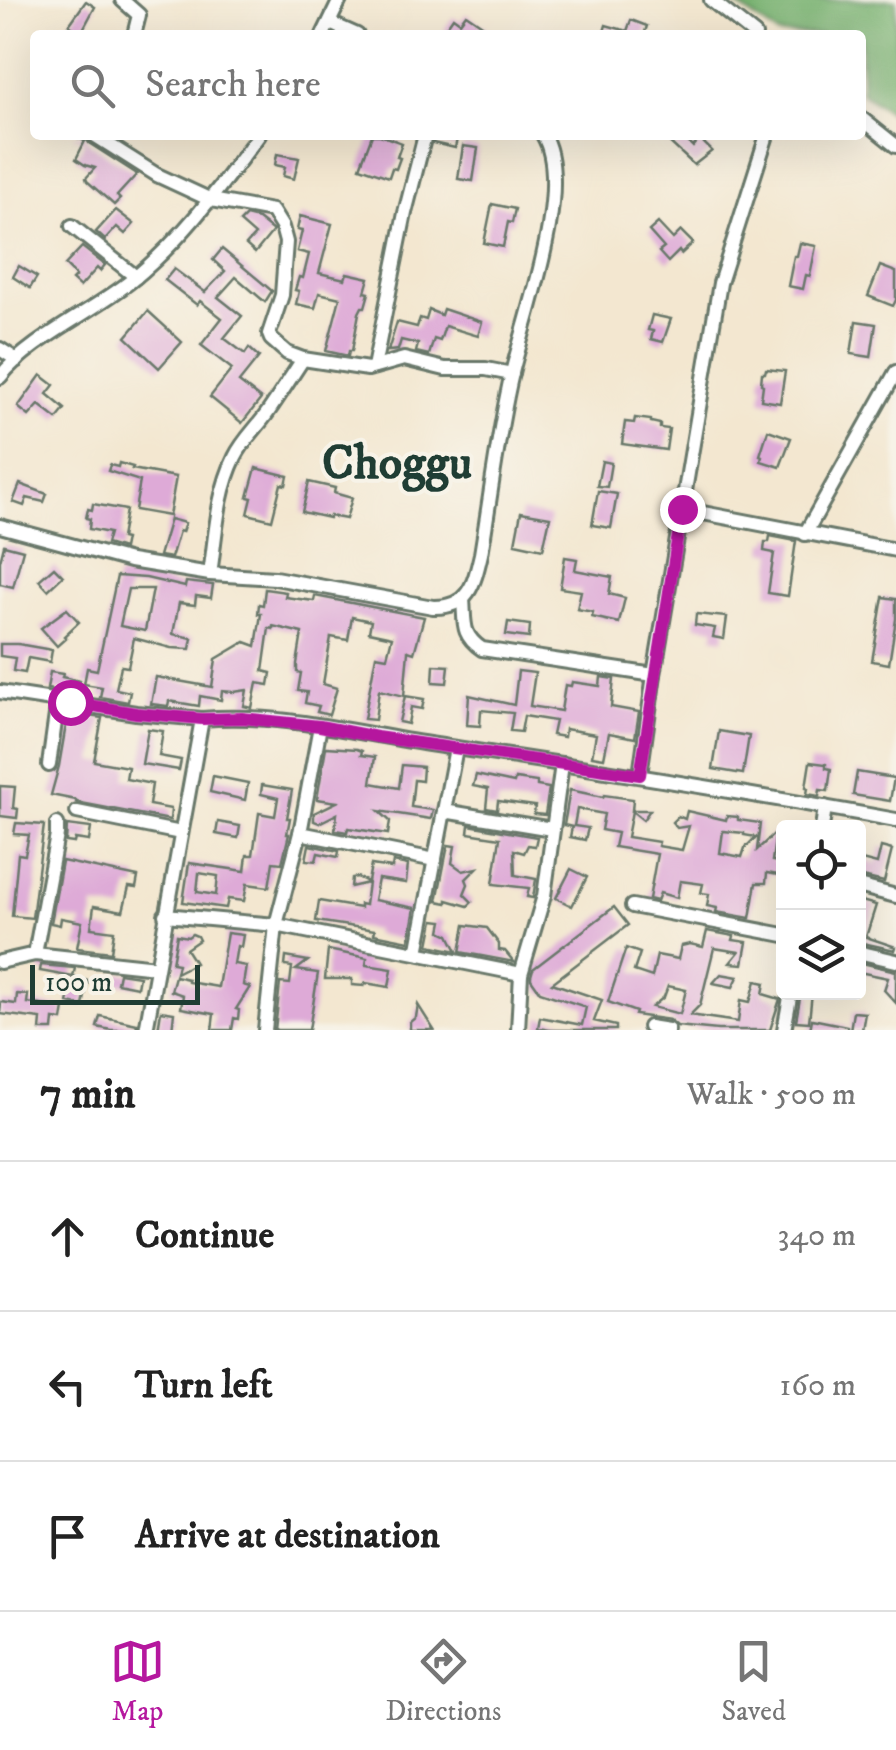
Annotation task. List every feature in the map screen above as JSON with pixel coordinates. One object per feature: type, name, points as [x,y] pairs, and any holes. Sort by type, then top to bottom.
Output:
[{"type":"street","points":[[122,0],[139,15],[135,30]]},
{"type":"street","points":[[326,29],[340,0]]},
{"type":"street","points":[[711,0],[750,30]]},
{"type":"street","points":[[866,122],[896,146]]},
{"type":"street","points":[[102,140],[156,175],[211,200],[272,212],[282,226],[286,242],[284,283],[269,334],[278,346],[303,359],[368,369],[404,359],[445,368],[512,374]]},
{"type":"street","points":[[0,377],[31,348],[136,277],[191,223],[255,140]]},
{"type":"street","points":[[374,367],[405,213],[425,140]]},
{"type":"street","points":[[0,526],[130,562],[210,574],[275,578],[433,607],[448,608],[463,600],[474,582],[481,554],[512,374],[533,303],[551,207],[553,171],[546,140]]},
{"type":"street","points":[[640,775],[720,283],[764,140]]},
{"type":"street","points":[[72,226],[136,277]]},
{"type":"street","points":[[0,349],[17,360]]},
{"type":"street","points":[[210,574],[218,511],[235,457],[303,359]]},
{"type":"street","points":[[805,534],[896,372]]},
{"type":"street","points":[[682,509],[896,550]]},
{"type":"street","points":[[463,600],[466,632],[482,649],[654,675]]},
{"type":"street","points":[[0,692],[136,713],[320,726],[640,775],[896,820]]},
{"type":"street","points":[[49,765],[58,700]]},
{"type":"street","points":[[146,1030],[202,719]]},
{"type":"street","points":[[265,1030],[276,925],[300,833],[320,726]]},
{"type":"street","points":[[417,953],[456,748]]},
{"type":"street","points":[[518,1030],[521,974],[544,896],[562,764]]},
{"type":"street","points":[[823,820],[825,807]]},
{"type":"street","points":[[444,811],[552,829]]},
{"type":"street","points":[[77,812],[180,833]]},
{"type":"street","points":[[36,954],[57,824]]},
{"type":"street","points":[[300,833],[435,860]]},
{"type":"street","points":[[866,888],[896,896]]},
{"type":"street","points":[[632,906],[776,933]]},
{"type":"street","points":[[165,916],[276,925],[521,974]]},
{"type":"street","points":[[0,962],[36,954],[156,967]]},
{"type":"street","points":[[866,954],[896,961]]},
{"type":"street","points":[[784,1030],[790,1000]]},
{"type":"street","points":[[649,1027],[668,1030]]},
{"type":"green space","points":[[729,0],[896,0],[896,117],[866,96],[866,30],[772,30]]},
{"type":"building","points":[[86,1],[95,7],[83,30],[69,25]]},
{"type":"building","points":[[466,14],[490,30],[444,30],[453,17],[460,22]]},
{"type":"building","points":[[631,20],[647,26],[646,30],[627,30]]},
{"type":"building","points":[[370,140],[402,143],[396,169],[392,168],[389,177],[360,167]]},
{"type":"building","points":[[434,140],[457,140],[455,148],[433,143]]},
{"type":"building","points":[[667,140],[686,140],[693,147],[701,140],[712,151],[694,165]]},
{"type":"building","points":[[85,141],[137,174],[114,205],[87,181],[95,168],[76,159]]},
{"type":"building","points":[[463,146],[478,148],[473,181],[458,179]]},
{"type":"building","points":[[277,154],[299,158],[294,179],[283,176],[285,167],[275,165]]},
{"type":"building","points":[[492,204],[515,209],[503,247],[484,243]]},
{"type":"building","points":[[116,210],[134,224],[125,234],[117,227],[105,240],[96,232]]},
{"type":"building","points":[[246,216],[258,219],[273,231],[255,253],[246,245],[255,235],[240,222]]},
{"type":"building","points":[[300,216],[332,224],[319,273],[345,279],[347,273],[369,278],[365,292],[369,293],[359,313],[348,356],[326,351],[340,298],[319,293],[315,308],[296,304],[299,291],[295,290],[299,277],[303,278],[309,254],[297,251],[302,231],[297,230]]},
{"type":"building","points":[[658,223],[673,239],[681,231],[693,243],[668,262],[659,252],[664,248],[649,231]]},
{"type":"building","points":[[800,243],[816,246],[803,289],[788,286]]},
{"type":"building","points":[[82,247],[105,265],[100,271],[97,268],[80,287],[65,265]]},
{"type":"building","points":[[222,249],[272,291],[265,302],[236,277],[218,297],[242,316],[224,338],[245,354],[249,348],[259,357],[239,382],[261,399],[242,423],[210,397],[232,369],[201,345],[222,318],[200,301],[197,305],[165,280],[174,269],[205,292],[225,271],[213,260]]},
{"type":"building","points":[[19,266],[37,277],[30,288],[13,277]]},
{"type":"building","points":[[880,266],[896,272],[893,306],[868,296]]},
{"type":"building","points":[[443,309],[482,322],[478,336],[445,326],[440,341],[434,339],[429,355],[416,352],[418,344],[401,340],[398,350],[388,351],[397,322],[417,327],[420,318],[426,320],[429,310],[441,315]]},
{"type":"building","points":[[148,311],[182,342],[159,368],[126,337]]},
{"type":"building","points":[[652,315],[671,319],[663,342],[651,339],[653,331],[648,330]]},
{"type":"building","points":[[856,321],[876,324],[871,357],[851,354]]},
{"type":"building","points":[[766,369],[785,371],[780,403],[761,400],[762,373]]},
{"type":"building","points":[[41,375],[54,385],[47,394],[65,409],[57,419],[39,405],[29,416],[18,407]]},
{"type":"building","points":[[635,418],[651,420],[660,428],[669,429],[666,450],[622,444],[625,422],[634,423]]},
{"type":"building","points":[[768,430],[791,438],[780,467],[761,461]]},
{"type":"building","points":[[602,461],[611,463],[607,487],[597,486]]},
{"type":"building","points":[[119,463],[176,477],[169,516],[135,510],[140,481],[108,471],[110,465],[118,467]]},
{"type":"building","points":[[256,468],[288,476],[286,485],[281,484],[272,520],[248,514]]},
{"type":"building","points":[[309,482],[335,488],[334,493],[352,498],[346,519],[302,512]]},
{"type":"building","points":[[20,484],[47,494],[44,502],[27,498],[24,506],[13,502]]},
{"type":"building","points":[[598,491],[617,494],[611,528],[592,525]]},
{"type":"building","points":[[93,504],[126,510],[123,549],[106,544],[109,533],[89,529],[90,519],[86,518]]},
{"type":"building","points":[[521,512],[550,517],[543,549],[515,543]]},
{"type":"building","points":[[170,519],[185,523],[171,558],[159,556]]},
{"type":"building","points":[[770,536],[796,541],[788,596],[768,593],[774,553],[764,551]]},
{"type":"building","points":[[4,545],[23,550],[13,587],[0,584]]},
{"type":"building","points":[[565,557],[577,559],[575,570],[612,577],[609,594],[625,598],[619,623],[577,609],[581,591],[560,588]]},
{"type":"building","points":[[54,567],[63,576],[48,590],[39,580]]},
{"type":"building","points":[[117,576],[185,587],[186,582],[213,585],[211,598],[196,596],[195,605],[179,603],[173,634],[192,638],[190,649],[134,638],[128,667],[121,666],[116,689],[130,692],[128,702],[100,697],[102,687],[84,684],[87,668],[97,670]],"holes":[[[128,589],[153,589],[145,631],[120,626]]]},
{"type":"building","points":[[265,589],[286,592],[285,597],[314,601],[315,596],[424,617],[414,653],[408,651],[404,696],[379,690],[375,720],[364,719],[376,655],[387,657],[392,637],[369,632],[371,621],[352,617],[348,640],[331,637],[323,684],[337,688],[329,715],[317,712],[319,706],[305,703],[307,692],[298,691],[302,633],[273,626],[269,628],[263,671],[271,673],[269,685],[257,683],[252,708],[244,706],[247,690],[222,691],[221,700],[200,696],[199,706],[169,701],[168,706],[151,704],[156,677],[212,687],[216,659],[245,642],[256,646],[259,604],[263,605]]},
{"type":"building","points":[[883,597],[896,599],[889,664],[872,661]]},
{"type":"building","points":[[67,609],[79,622],[57,646],[41,628]]},
{"type":"building","points":[[696,614],[727,617],[724,639],[713,637],[715,628],[695,625]]},
{"type":"building","points":[[508,622],[530,625],[529,638],[506,635]]},
{"type":"building","points":[[0,644],[52,650],[50,662],[28,658],[25,673],[13,671],[15,658],[0,656]]},
{"type":"building","points":[[434,665],[449,666],[447,683],[433,682]]},
{"type":"building","points":[[518,671],[535,673],[530,706],[561,711],[565,685],[571,686],[572,682],[600,686],[601,677],[614,679],[611,707],[639,712],[635,738],[609,733],[604,758],[592,756],[596,734],[565,729],[564,737],[552,735],[555,721],[524,716],[521,732],[510,731],[513,713],[481,710],[480,726],[467,725],[469,695],[514,705]]},
{"type":"building","points":[[50,672],[80,681],[78,694],[47,689]]},
{"type":"building","points":[[405,696],[424,699],[422,709],[411,707],[408,724],[399,722]]},
{"type":"building","points":[[68,713],[102,718],[94,761],[128,767],[126,779],[152,784],[149,805],[171,809],[170,820],[51,795]]},
{"type":"building","points":[[148,729],[163,731],[159,756],[181,760],[179,770],[142,764]]},
{"type":"building","points":[[719,731],[749,736],[743,774],[713,769]]},
{"type":"building","points":[[326,747],[357,749],[362,751],[361,755],[375,757],[371,783],[399,788],[402,765],[423,767],[422,781],[414,780],[411,807],[433,810],[431,819],[379,811],[390,821],[388,834],[335,830],[337,814],[319,823],[314,821],[314,813],[337,802],[317,799]]},
{"type":"building","points":[[810,762],[826,764],[831,769],[828,791],[820,790],[819,796],[807,794]]},
{"type":"building","points":[[857,772],[894,778],[890,801],[853,795]]},
{"type":"building","points":[[476,775],[514,783],[515,779],[537,782],[537,786],[549,788],[545,815],[534,814],[535,806],[498,801],[497,810],[486,808],[488,789],[473,786]]},
{"type":"building","points":[[213,776],[248,783],[245,800],[210,792]]},
{"type":"building","points":[[262,785],[292,790],[287,818],[289,834],[282,863],[273,862],[269,887],[247,884],[244,901],[228,899],[226,908],[183,902],[189,863],[245,871],[247,855],[253,855],[259,813],[275,816],[278,798],[261,794]],"holes":[[[199,873],[218,876],[216,895],[197,892]]]},
{"type":"building","points":[[0,786],[15,787],[13,808],[18,809],[17,818],[0,816]]},
{"type":"building","points":[[570,790],[633,799],[632,810],[650,810],[643,820],[632,811],[627,837],[682,850],[689,826],[677,828],[672,822],[678,816],[685,819],[687,811],[726,820],[727,816],[738,817],[760,823],[757,850],[776,832],[772,861],[776,862],[776,875],[767,873],[766,883],[756,883],[750,918],[716,912],[717,908],[707,906],[709,894],[701,893],[703,884],[680,881],[677,898],[660,893],[657,901],[649,899],[657,854],[614,847],[617,833],[601,830],[604,814],[577,809],[574,826],[588,828],[585,840],[570,837],[572,827],[564,825]],"holes":[[[723,831],[756,837],[742,857],[720,853]]]},
{"type":"building","points":[[218,822],[240,826],[238,838],[216,834]]},
{"type":"building","points":[[16,823],[44,825],[32,918],[12,916],[18,854],[25,855],[29,835],[14,834]]},
{"type":"building","points":[[67,825],[91,828],[89,841],[66,842]]},
{"type":"building","points":[[469,825],[537,837],[535,846],[528,845],[524,853],[514,850],[515,875],[536,879],[533,898],[527,897],[529,888],[493,884],[500,838],[468,833]]},
{"type":"building","points":[[309,845],[339,851],[338,857],[318,853],[316,861],[306,860]]},
{"type":"building","points":[[448,845],[455,846],[452,863],[463,871],[477,868],[466,879],[464,894],[472,902],[468,906],[437,901]]},
{"type":"building","points":[[881,847],[892,850],[884,882],[866,878],[866,861],[877,864]]},
{"type":"building","points":[[62,861],[138,877],[136,888],[129,887],[123,911],[94,906],[91,928],[114,931],[111,952],[77,948],[82,922],[61,918],[60,925],[51,923]]},
{"type":"building","points":[[393,862],[408,865],[406,883],[378,879],[374,900],[415,908],[409,941],[374,934],[375,930],[316,921],[319,901],[360,908],[360,904],[365,905],[368,883],[351,887],[352,878],[368,882],[371,865],[392,868]]},
{"type":"building","points":[[571,869],[587,877],[572,906],[556,898]]},
{"type":"building","points":[[866,902],[876,905],[866,937]]},
{"type":"building","points":[[614,907],[628,925],[552,983],[602,1000],[594,1021],[616,1026],[616,1030],[538,1028],[540,1017],[582,1025],[586,1007],[540,992],[531,976],[533,969]]},
{"type":"building","points":[[434,920],[443,921],[441,931],[449,935],[457,951],[429,945]]},
{"type":"building","points":[[465,925],[487,928],[499,950],[514,962],[460,952]]},
{"type":"building","points":[[707,931],[747,942],[743,964],[730,963],[739,952],[714,948],[700,1005],[690,1015],[738,1022],[741,1000],[750,1002],[756,981],[765,983],[763,994],[780,1000],[770,1030],[677,1026],[670,1020],[635,1015],[636,1012],[608,1002],[626,948],[640,953],[634,971],[652,977],[657,955],[678,959],[681,946],[703,947]],"holes":[[[668,986],[686,990],[680,1014],[652,1007],[664,997]]]},
{"type":"building","points":[[227,933],[243,935],[234,964],[246,966],[243,985],[250,987],[236,1009],[238,1019],[234,1018],[232,1030],[212,1030],[214,1014],[181,1008],[183,995],[171,991],[175,976],[218,987]]},
{"type":"building","points":[[192,934],[199,940],[186,949],[195,963],[176,973],[178,964],[172,963],[177,935]]},
{"type":"building","points":[[866,937],[896,947],[895,950],[866,944]]},
{"type":"building","points":[[328,950],[367,958],[366,965],[392,969],[389,987],[352,985],[352,979],[325,979]]},
{"type":"building","points":[[286,957],[308,961],[296,970],[318,973],[309,1030],[275,1030],[280,983],[290,984],[292,967],[285,966]]},
{"type":"building","points":[[866,964],[896,971],[896,1003],[884,990],[888,978],[866,973]]},
{"type":"building","points":[[41,965],[75,968],[73,977],[40,971]]},
{"type":"building","points":[[119,973],[139,976],[137,987],[117,983]]},
{"type":"building","points":[[721,974],[738,977],[733,987],[713,983]]},
{"type":"building","points":[[73,977],[88,981],[83,1006],[68,1003]]},
{"type":"building","points":[[17,994],[28,995],[27,1003],[64,1008],[62,1020],[54,1019],[53,1030],[40,1030],[41,1019],[0,1014],[1,1002],[16,1004]]},
{"type":"building","points":[[800,1000],[811,1000],[809,1022],[796,1021]]},
{"type":"building","points":[[418,1005],[434,1030],[410,1030]]},
{"type":"building","points":[[161,1011],[174,1013],[172,1030],[158,1030]]},
{"type":"building","points":[[853,1012],[865,1013],[862,1030],[850,1030]]},
{"type":"building","points":[[100,1016],[137,1024],[136,1030],[97,1027]]},
{"type":"building","points":[[812,1019],[847,1026],[847,1030],[810,1030]]},
{"type":"district","name":"Choggu","points":[[397,461]]},
{"type":"route","points":[[70,702],[136,713],[320,726],[640,775],[682,509]]}]
